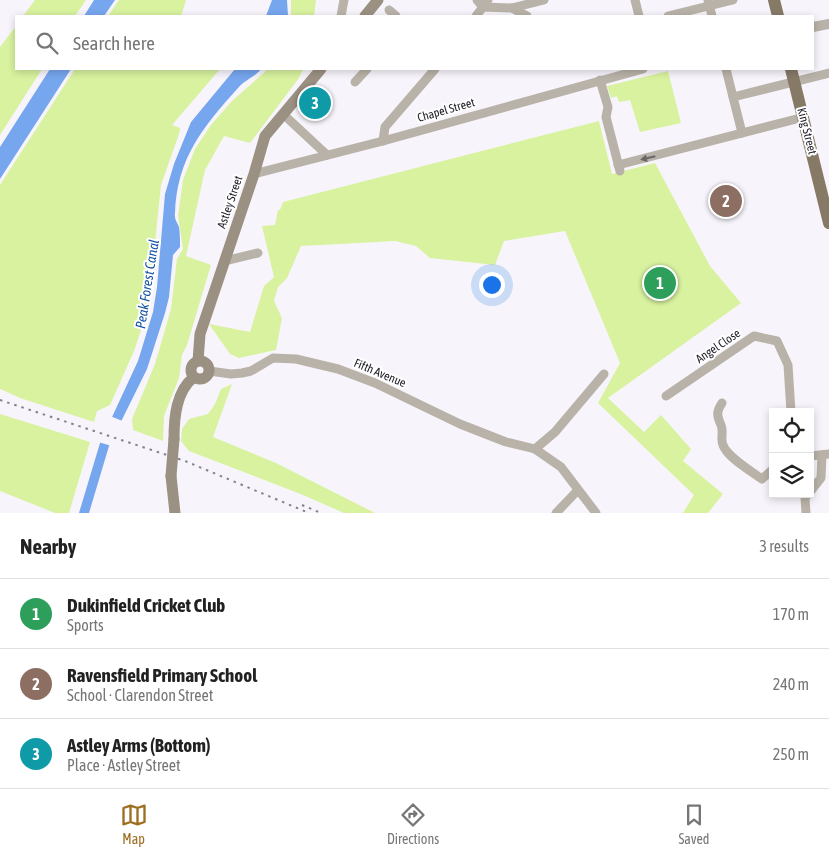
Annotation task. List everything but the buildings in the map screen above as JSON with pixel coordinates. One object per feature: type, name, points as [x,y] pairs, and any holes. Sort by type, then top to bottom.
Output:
[{"type":"main road","points":[[366,15],[378,0]]},
{"type":"main road","points":[[774,0],[778,15]]},
{"type":"main road","name":"Astley Street","points":[[198,361],[200,334],[265,136],[320,70]]},
{"type":"main road","name":"King Street","points":[[793,75],[829,224]]},
{"type":"main road","points":[[198,361],[206,363],[209,371],[205,378],[199,379],[194,377],[190,369],[198,361]]},
{"type":"main road","points":[[175,513],[171,476],[175,418],[178,403],[186,386],[194,377]]},
{"type":"street","points":[[341,15],[344,0]]},
{"type":"street","points":[[512,8],[544,0]]},
{"type":"street","points":[[635,0],[639,15]]},
{"type":"street","points":[[671,15],[709,3],[733,0]]},
{"type":"street","points":[[476,15],[483,2],[512,8],[525,15]]},
{"type":"street","points":[[814,28],[829,24]]},
{"type":"street","points":[[355,82],[365,70]]},
{"type":"street","points":[[384,141],[385,127],[434,70]]},
{"type":"street","name":"Chapel Street","points":[[254,174],[384,141],[600,80],[615,72],[634,70]]},
{"type":"street","points":[[726,70],[742,133]]},
{"type":"street","points":[[733,97],[793,75],[829,73]]},
{"type":"street","points":[[600,80],[608,107],[606,117],[619,168],[804,117]]},
{"type":"street","points":[[284,114],[326,155]]},
{"type":"street","points":[[224,262],[258,253]]},
{"type":"street","name":"Angel Close","points":[[666,396],[754,336],[777,341],[788,365],[791,408]]},
{"type":"street","name":"Fifth Avenue","points":[[209,371],[242,373],[251,371],[273,358],[296,359],[322,365],[375,383],[460,424],[506,442],[536,448]]},
{"type":"street","points":[[596,513],[560,467],[536,448],[555,432],[604,374]]},
{"type":"street","points":[[722,404],[718,409],[717,418],[722,428],[722,444],[727,452],[762,479],[769,473]]},
{"type":"street","points":[[814,487],[821,478],[826,455]]},
{"type":"street","points":[[556,513],[578,490]]},
{"type":"street","points":[[805,498],[806,513]]},
{"type":"green space","points":[[35,0],[86,0],[76,15],[24,15]]},
{"type":"green space","points":[[119,0],[186,0],[181,15],[109,15]]},
{"type":"green space","points":[[291,0],[316,0],[314,15],[291,15]]},
{"type":"green space","points":[[15,27],[15,70],[41,70],[0,135],[0,47]]},
{"type":"green space","points":[[74,70],[219,70],[172,125],[180,128],[180,131],[161,185],[148,309],[134,351],[110,405],[97,411],[94,422],[20,398],[0,389],[0,185]]},
{"type":"green space","points":[[267,70],[303,70],[299,78],[250,143],[224,136],[205,170],[186,256],[211,265],[187,345],[182,355],[179,378],[164,416],[163,441],[133,430],[132,419],[155,364],[171,309],[177,259],[183,249],[178,216],[183,180],[195,149],[211,125],[232,101]]},
{"type":"green space","points":[[668,71],[681,123],[640,132],[630,100],[619,102],[617,96],[611,98],[607,86]]},
{"type":"green space","points":[[599,121],[612,174],[655,163],[710,266],[741,303],[608,398],[644,432],[661,415],[691,449],[683,461],[723,494],[708,513],[683,513],[694,495],[598,403],[620,363],[565,231],[504,241],[495,265],[430,258],[416,246],[395,241],[301,246],[287,278],[278,287],[274,301],[282,318],[276,350],[239,358],[230,354],[209,324],[250,332],[264,286],[274,277],[262,226],[275,225],[278,210],[280,210],[283,202]]},
{"type":"green space","points":[[232,384],[213,437],[276,463],[375,513],[344,513],[189,451],[181,441],[182,429],[189,419],[208,414],[215,404],[221,389]]},
{"type":"green space","points":[[0,414],[90,442],[69,513],[55,513],[0,491]]},
{"type":"water","points":[[94,0],[115,0],[105,15],[85,15]]},
{"type":"water","points":[[272,0],[287,0],[288,15],[266,15]]},
{"type":"water","points":[[49,70],[70,70],[0,179],[0,147]]},
{"type":"water","points":[[234,70],[260,70],[241,85],[225,102],[203,130],[187,160],[177,193],[175,215],[179,227],[180,247],[173,255],[169,297],[165,313],[147,369],[109,446],[89,513],[79,513],[100,443],[138,361],[153,312],[165,194],[174,164],[191,122]]},
{"type":"pier","points":[[110,416],[125,422],[112,446],[98,442]]},
{"type":"railway","points":[[0,400],[185,461],[309,513]]},
{"type":"railway","points":[[302,505],[321,513]]},
{"type":"place","name":"Astley Arms (Bottom)","points":[[315,103]]},
{"type":"place","name":"Ravensfield Primary School","points":[[726,201]]},
{"type":"place","name":"Dukinfield Cricket Club","points":[[660,283]]},
{"type":"water label","name":"Peak Forest Canal","points":[[147,284]]}]
